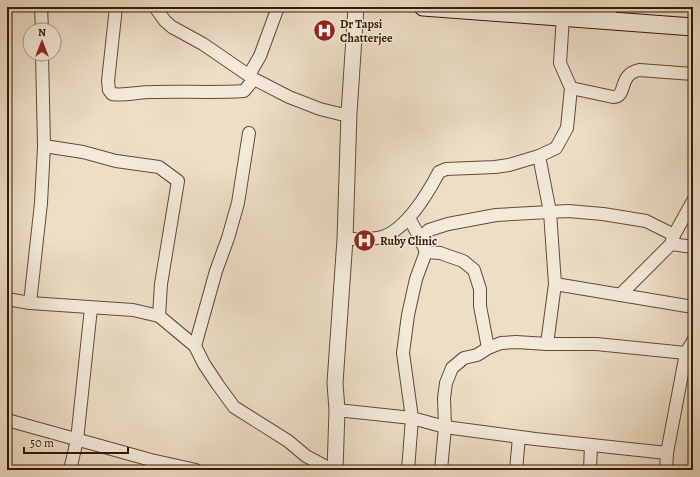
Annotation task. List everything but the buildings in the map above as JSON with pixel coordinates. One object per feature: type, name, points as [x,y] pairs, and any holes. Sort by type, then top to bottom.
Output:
[{"type":"main road","points":[[423,7],[563,16],[609,14],[693,27]]},
{"type":"street","points":[[41,7],[42,22]]},
{"type":"street","points":[[116,7],[108,81],[109,90],[112,94],[120,95],[146,92],[244,91],[260,56],[278,7]]},
{"type":"street","points":[[155,7],[165,21],[172,27],[203,44],[251,77],[289,97],[320,109],[340,114],[349,113]]},
{"type":"street","points":[[7,299],[30,303],[132,310],[159,316],[195,346],[204,364],[234,407],[288,441],[306,456],[333,470],[337,410],[335,383],[345,240],[349,113],[356,7]]},
{"type":"street","points":[[345,240],[383,236],[393,231],[409,218],[428,192],[438,172],[446,169],[495,167],[525,161],[556,148],[567,128],[571,88],[560,63],[563,16]]},
{"type":"street","points":[[30,303],[41,203],[44,146],[42,62]]},
{"type":"street","points":[[571,88],[617,97],[620,95],[628,74],[639,70],[693,74]]},
{"type":"street","points":[[195,346],[216,271],[228,238],[238,203],[249,133]]},
{"type":"street","points":[[44,146],[83,152],[116,161],[159,167],[178,181],[161,284],[159,316]]},
{"type":"street","points":[[539,156],[550,212],[555,284],[547,344]]},
{"type":"street","points":[[620,295],[672,240],[693,201]]},
{"type":"street","points":[[420,238],[429,230],[448,224],[496,215],[568,211],[603,214],[646,221],[672,240],[693,248]]},
{"type":"street","points":[[408,470],[412,418],[403,353],[408,315],[416,279],[426,252],[409,218]]},
{"type":"street","points":[[426,252],[440,253],[463,261],[474,270],[480,289],[480,306],[488,348]]},
{"type":"street","points":[[555,284],[693,307]]},
{"type":"street","points":[[70,470],[77,440],[91,308]]},
{"type":"street","points":[[666,470],[667,453],[686,352],[693,341]]},
{"type":"street","points":[[441,470],[445,427],[444,398],[446,383],[452,368],[464,358],[477,355],[488,348],[501,343],[516,342],[547,344],[596,344],[686,352]]},
{"type":"street","points":[[337,410],[412,418],[445,427],[519,437],[667,453]]},
{"type":"street","points":[[7,420],[151,460],[196,470]]},
{"type":"street","points":[[516,470],[519,437]]},
{"type":"street","points":[[590,470],[591,445]]},
{"type":"place","name":"Dr Tapsi Chatterjee","points":[[325,31]]},
{"type":"place","name":"Ruby Clinic","points":[[364,241]]}]
